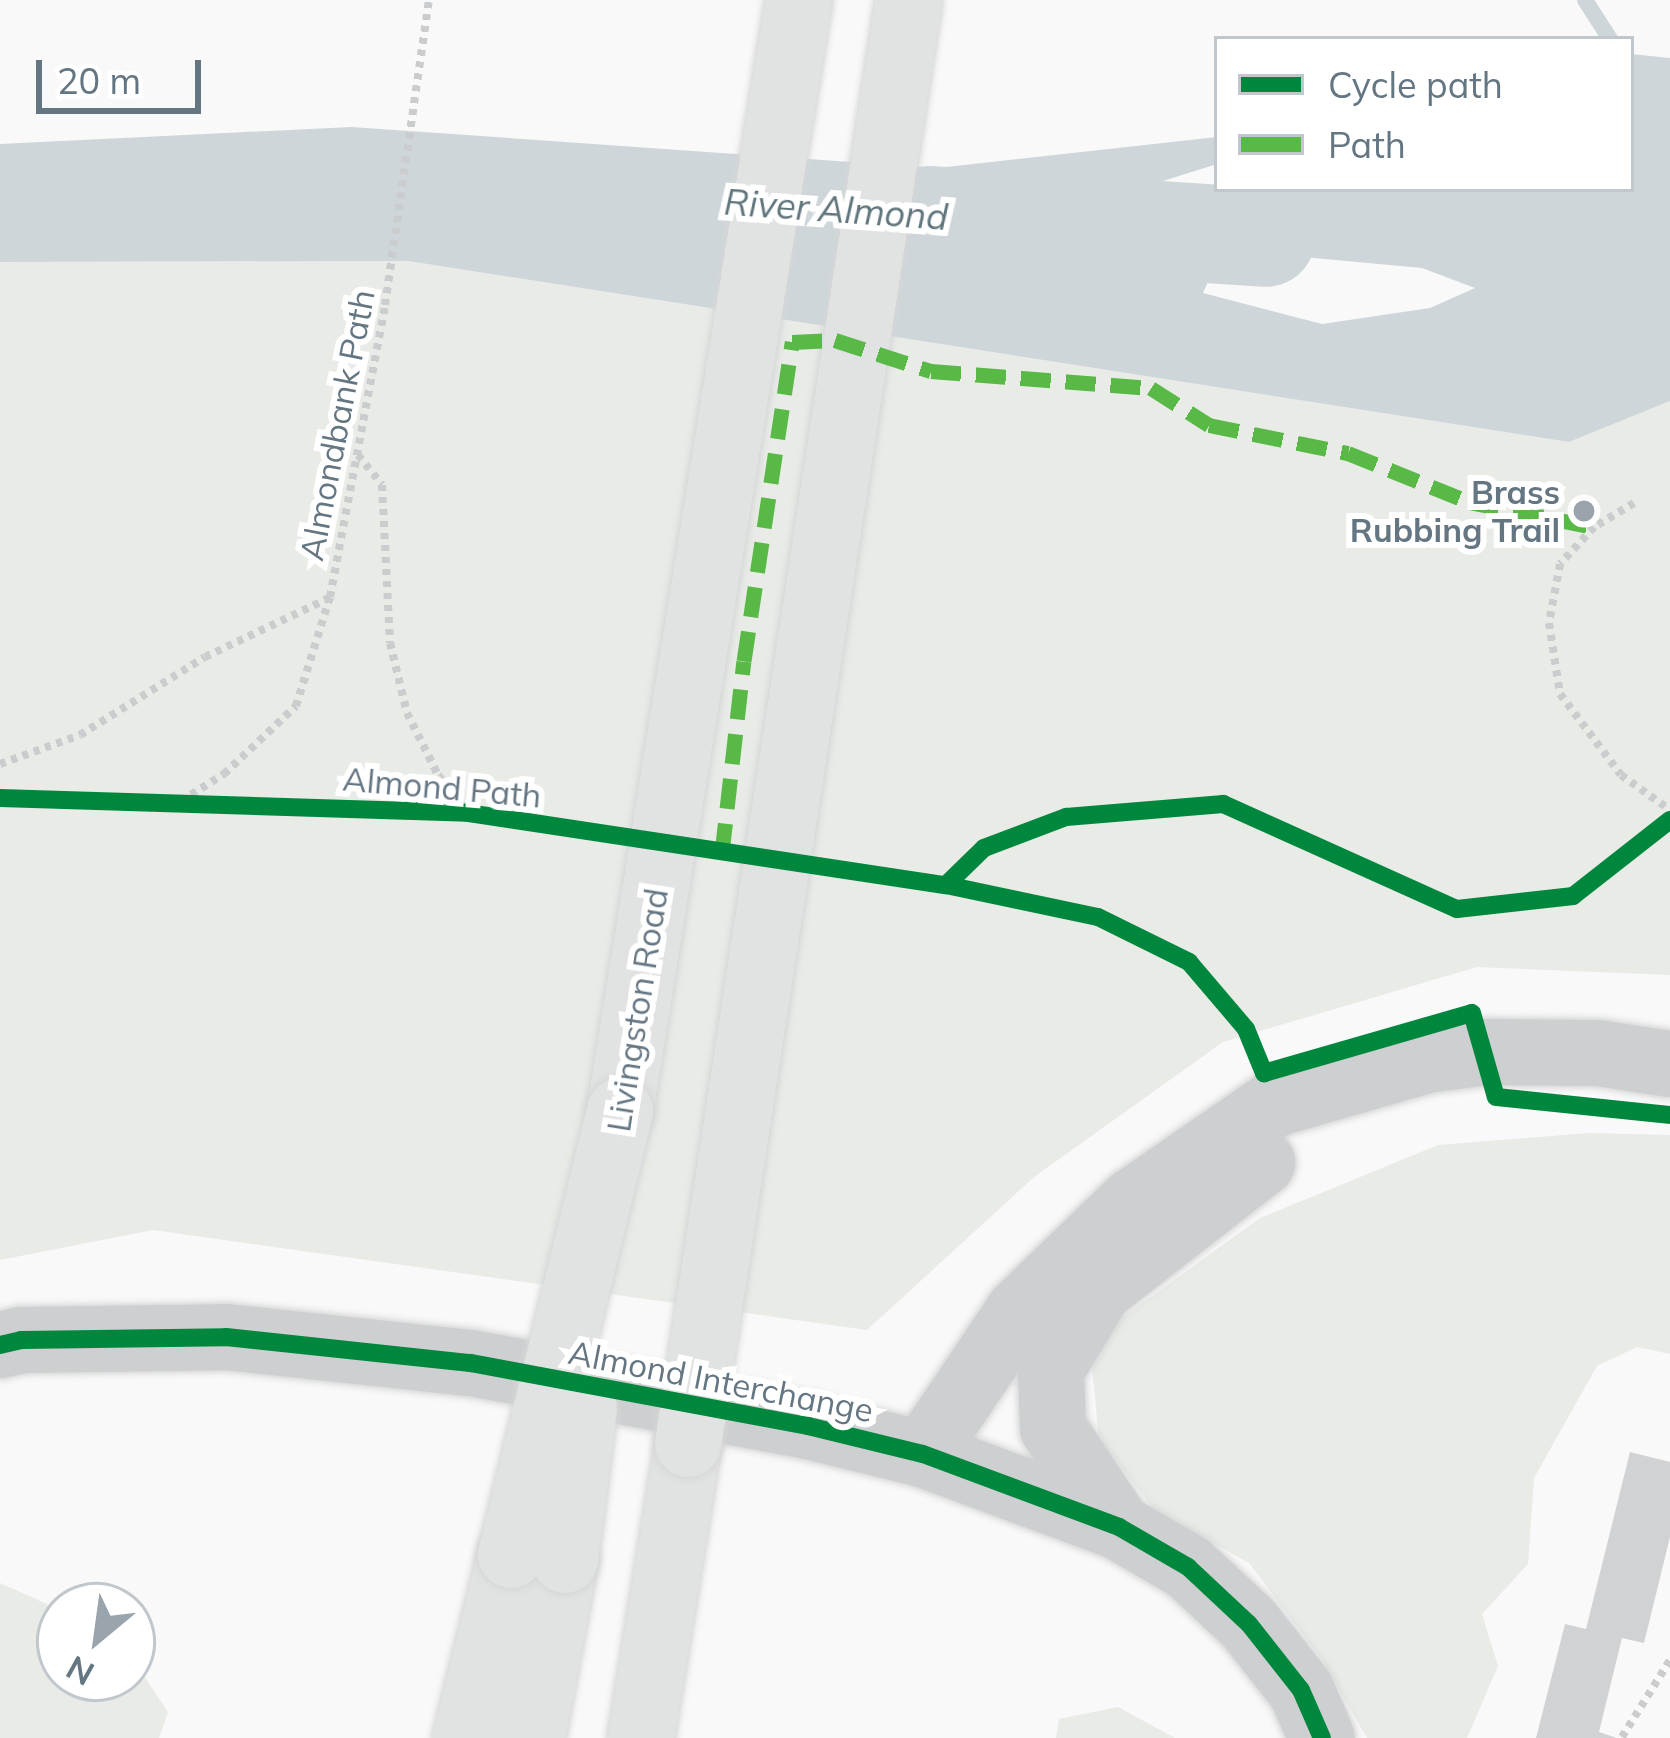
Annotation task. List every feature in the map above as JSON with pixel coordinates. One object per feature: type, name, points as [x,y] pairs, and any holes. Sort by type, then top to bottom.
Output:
[{"type":"main road","name":"Livingston Road","points":[[532,1738],[538,1557],[620,1111],[795,0]]},
{"type":"main road","points":[[641,1738],[673,1582],[688,1444],[909,0]]},
{"type":"main road","points":[[466,1738],[538,1557]]},
{"type":"main road","points":[[673,1582],[681,1738]]},
{"type":"street","points":[[923,1454],[1018,1311],[1132,1202],[1274,1104],[1324,1085],[1426,1060],[1486,1052],[1598,1053],[1670,1064]]},
{"type":"street","points":[[1119,1527],[1052,1428],[1051,1370],[1099,1290],[1259,1166],[1324,1085]]},
{"type":"street","name":"Almond Interchange","points":[[0,1345],[21,1340],[226,1337],[471,1364],[808,1426],[923,1454],[1119,1527],[1188,1567],[1249,1624],[1300,1690],[1322,1738]]},
{"type":"path","points":[[357,453],[382,485],[389,643],[407,713],[437,775],[468,813]]},
{"type":"path","points":[[1634,503],[1594,527],[1560,564],[1549,623],[1560,694],[1621,775],[1670,810]]},
{"type":"path","points":[[0,764],[80,735],[205,657],[330,597]]},
{"type":"path","points":[[158,800],[229,803]]},
{"type":"path","points":[[946,885],[984,848],[1066,817],[1223,804],[1456,909],[1573,896],[1670,820]]},
{"type":"path","points":[[924,882],[968,890]]},
{"type":"path","points":[[1622,1737],[1670,1660]]},
{"type":"shaded area","points":[[408,261],[1569,442],[1670,401],[1670,975],[1477,967],[1223,1042],[1034,1177],[867,1330],[153,1230],[0,1260],[0,262]]},
{"type":"shaded area","points":[[1589,1133],[1670,1135],[1670,1354],[1637,1347],[1597,1366],[1534,1478],[1528,1564],[1482,1614],[1498,1666],[1467,1738],[1367,1738],[1321,1658],[1249,1563],[1155,1510],[1099,1440],[1092,1367],[1119,1320],[1260,1218],[1438,1145]]},
{"type":"shaded area","points":[[0,1583],[36,1599],[36,1702],[156,1702],[156,1694],[168,1712],[159,1738],[0,1738]]},
{"type":"shaded area","points":[[1118,1707],[1175,1738],[1056,1738],[1059,1719]]},
{"type":"water","points":[[1634,54],[1670,58],[1670,401],[1569,442],[408,261],[0,262],[0,144],[351,127],[937,168],[1214,137],[1214,165],[1093,203],[1035,249],[1272,192],[1634,192]],"holes":[[[1292,256],[1422,268],[1475,288],[1430,308],[1322,324],[1203,293],[1215,266]]]},
{"type":"building","points":[[1630,1452],[1670,1462],[1670,1537],[1644,1643],[1622,1638],[1599,1732],[1617,1738],[1536,1738],[1565,1624],[1586,1629]]},
{"type":"waterway","points":[[1585,0],[1608,36]]},
{"type":"waterway","name":"River Almond","points":[[928,215],[1265,237]]},
{"type":"marked path","points":[[722,853],[744,661],[792,342],[835,340],[931,371],[1151,388],[1209,425],[1348,453],[1469,502],[1594,527]]},
{"type":"cycle path","name":"Almond Path","points":[[0,798],[468,813],[946,885],[1098,917],[1189,962],[1246,1029],[1264,1073],[1472,1013],[1496,1097],[1670,1115]]},
{"type":"cycle path","points":[[946,885],[984,848],[1066,817],[1223,804],[1457,909],[1573,896],[1670,820]]},
{"type":"cycle path","points":[[0,1345],[21,1340],[226,1337],[471,1363],[808,1426],[923,1454],[1119,1527],[1188,1567],[1249,1624],[1301,1690],[1322,1738]]},
{"type":"place","name":"Brass Rubbing Trail","points":[[1584,511]]}]
